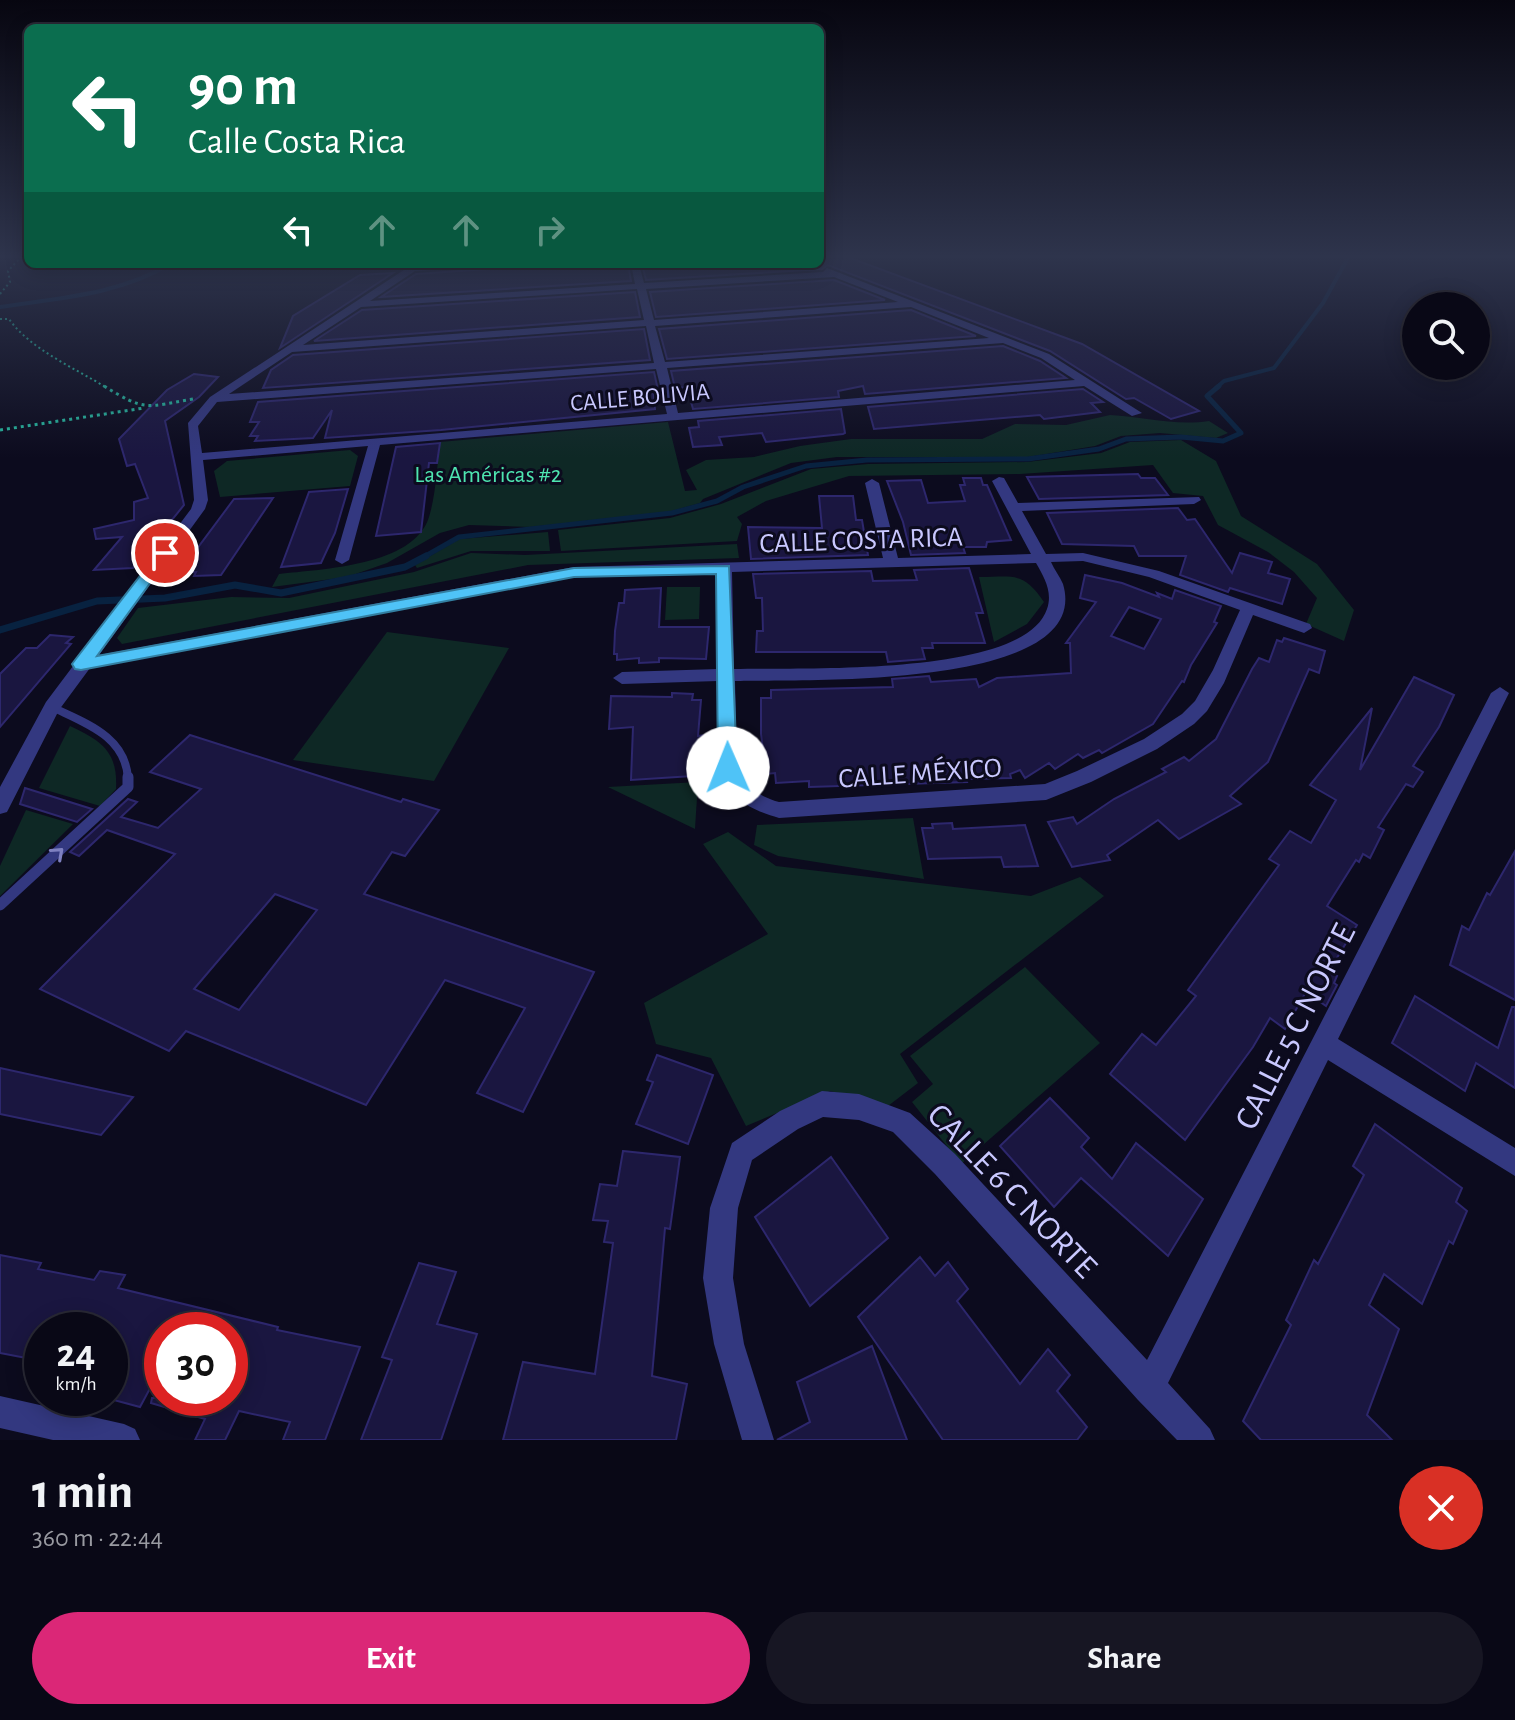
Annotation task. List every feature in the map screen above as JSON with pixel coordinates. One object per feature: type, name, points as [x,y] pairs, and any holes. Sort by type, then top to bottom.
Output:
[{"type":"street","points":[[0,806],[52,707],[198,509],[201,500],[197,457],[190,436],[192,426],[212,401],[328,323]]},
{"type":"street","points":[[288,349],[661,323]]},
{"type":"street","points":[[961,323],[1053,360],[1136,413]]},
{"type":"street","points":[[650,324],[673,416]]},
{"type":"street","points":[[212,401],[1003,340]]},
{"type":"street","name":"CALLE BOLIVIA","points":[[197,457],[1087,382]]},
{"type":"street","points":[[342,560],[375,442]]},
{"type":"street","points":[[622,678],[921,669],[961,666],[1001,654],[1031,638],[1054,618],[1059,600],[1055,584],[999,481]]},
{"type":"street","points":[[872,483],[892,564]]},
{"type":"street","points":[[1013,507],[1194,500]]},
{"type":"street","name":"CALLE COSTA RICA","points":[[81,664],[574,572],[1083,557],[1115,563],[1304,628]]},
{"type":"street","name":"CALLE MÉXICO","points":[[724,569],[728,768],[735,788],[754,803],[779,810],[1046,792],[1112,764],[1175,728],[1200,707],[1219,674],[1249,607]]},
{"type":"street","name":"CALLE 5 C NORTE","points":[[1149,1389],[1500,693]]},
{"type":"street","points":[[1323,1043],[1515,1163]]},
{"type":"street","name":"CALLE 6 C NORTE","points":[[758,1440],[729,1344],[718,1278],[724,1208],[741,1152],[789,1120],[822,1104],[859,1107],[901,1122],[945,1164],[1199,1440]]},
{"type":"street","points":[[0,1412],[124,1440]]},
{"type":"lane","points":[[0,905],[128,787],[127,758],[113,739],[52,707]]},
{"type":"path","points":[[12,323],[45,350],[121,399],[146,407]]},
{"type":"path","points":[[0,430],[200,399],[212,401]]},
{"type":"green space","name":"Las Américas #2","points":[[1110,415],[1172,422],[1209,421],[1228,433],[1216,438],[1160,433],[1121,436],[1095,446],[1028,457],[837,457],[791,463],[703,499],[700,503],[669,512],[530,527],[469,525],[440,533],[387,563],[347,577],[272,587],[279,574],[364,562],[405,546],[420,533],[429,517],[440,442],[668,422],[685,491],[697,490],[686,470],[706,460],[754,457],[800,446],[851,439],[982,439],[1015,424],[1066,425]]},
{"type":"green space","points":[[1181,440],[1216,461],[1241,516],[1317,564],[1354,610],[1344,641],[1306,624],[1317,598],[1294,572],[1268,552],[1218,525],[1203,496],[1173,493],[1153,465],[1020,474],[849,476],[766,501],[737,517],[742,524],[737,541],[561,551],[558,530],[670,518],[721,504],[811,469],[868,464],[1027,462],[1101,453],[1130,442]]},
{"type":"green space","points":[[350,450],[358,456],[350,486],[220,497],[214,471],[227,461]]},
{"type":"green space","points":[[548,532],[550,551],[471,551],[417,568],[415,565],[459,539]]},
{"type":"green space","points":[[737,544],[739,558],[528,565],[122,644],[117,638],[138,608],[231,597],[289,598],[414,572],[471,553],[525,555]]},
{"type":"green space","points":[[979,577],[1023,580],[1044,602],[1027,624],[994,642]]},
{"type":"green space","points":[[667,587],[700,587],[699,619],[665,620]]},
{"type":"green space","points":[[387,632],[509,648],[434,781],[293,760]]},
{"type":"green space","points":[[70,726],[99,743],[111,757],[116,789],[100,806],[39,788]]},
{"type":"green space","points":[[698,782],[695,829],[608,787]]},
{"type":"green space","points":[[26,810],[73,824],[0,896],[0,866]]},
{"type":"green space","points":[[913,818],[924,879],[778,856],[754,845],[757,825]]},
{"type":"green space","points":[[728,832],[776,866],[1031,896],[1080,877],[1104,896],[900,1054],[918,1083],[888,1106],[830,1091],[746,1126],[711,1058],[656,1044],[644,1003],[768,934],[703,844]]},
{"type":"green space","points":[[1025,967],[1100,1043],[961,1164],[912,1102],[933,1084],[910,1056]]},
{"type":"building","points":[[290,323],[317,323],[280,348]]},
{"type":"building","points":[[342,323],[556,323],[314,341]]},
{"type":"building","points":[[736,323],[944,323],[976,336],[667,359],[659,329]]},
{"type":"building","points":[[978,323],[1026,323],[1082,344],[1199,411],[1171,419],[1134,398],[1126,399],[1050,351]]},
{"type":"building","points":[[644,329],[650,360],[263,388],[271,370],[293,355]]},
{"type":"building","points":[[1003,346],[1040,361],[1066,378],[865,394],[863,386],[838,391],[839,397],[693,409],[687,387],[675,388],[671,371]]},
{"type":"building","points":[[654,372],[658,390],[653,390],[655,409],[325,438],[332,410],[313,438],[255,441],[258,436],[250,436],[259,422],[250,422],[258,402]]},
{"type":"building","points":[[194,374],[218,377],[199,397],[165,421],[184,505],[133,568],[94,570],[122,537],[96,539],[94,529],[134,520],[134,502],[148,498],[135,464],[127,466],[119,439],[167,390]]},
{"type":"building","points":[[1083,389],[1103,402],[1091,403],[1100,412],[1044,419],[1040,415],[874,429],[868,407]]},
{"type":"building","points":[[841,409],[843,434],[766,442],[762,433],[719,437],[722,445],[693,447],[689,428],[699,427],[698,421]]},
{"type":"building","points":[[440,443],[437,463],[429,463],[421,532],[376,536],[396,447]]},
{"type":"building","points":[[1138,474],[1141,478],[1155,478],[1168,495],[1039,499],[1027,477]]},
{"type":"building","points":[[963,478],[981,478],[983,485],[987,485],[1011,540],[987,542],[986,547],[963,547],[965,553],[911,555],[903,522],[887,481],[921,480],[928,503],[965,501],[960,485],[965,485]]},
{"type":"building","points":[[348,489],[335,533],[321,563],[281,567],[309,492]]},
{"type":"building","points":[[819,496],[853,496],[856,520],[862,520],[868,555],[751,559],[748,527],[822,528]]},
{"type":"building","points":[[273,498],[221,575],[179,573],[234,499]]},
{"type":"building","points":[[1178,508],[1187,520],[1195,519],[1232,573],[1240,553],[1272,562],[1268,573],[1290,579],[1282,604],[1230,588],[1228,592],[1180,575],[1186,556],[1139,556],[1134,546],[1062,544],[1047,513]]},
{"type":"building","points":[[969,568],[983,613],[976,613],[985,643],[932,643],[933,648],[922,648],[925,659],[888,662],[886,652],[756,652],[757,631],[763,631],[762,598],[756,598],[753,574],[871,571],[873,581],[917,580],[914,570]]},
{"type":"building","points":[[1085,575],[1122,583],[1159,597],[1157,593],[1172,599],[1175,590],[1221,606],[1214,622],[1217,623],[1184,682],[1153,724],[1102,753],[1099,750],[1083,758],[1078,754],[1055,769],[1049,763],[1025,778],[1020,770],[1010,774],[1011,778],[966,779],[967,782],[809,787],[809,781],[776,783],[775,773],[766,774],[761,698],[771,698],[771,690],[893,687],[892,679],[929,676],[931,682],[976,679],[979,687],[997,678],[1071,673],[1070,643],[1066,643],[1096,602],[1080,598]],"holes":[[[1129,607],[1161,619],[1144,649],[1111,636]]]},
{"type":"building","points":[[661,588],[659,627],[709,627],[706,659],[659,658],[659,662],[639,663],[639,658],[617,660],[617,654],[614,654],[615,631],[619,603],[624,603],[625,590]]},
{"type":"building","points":[[50,635],[73,637],[66,643],[71,644],[0,727],[0,674],[26,648],[37,648]]},
{"type":"building","points":[[1284,638],[1325,651],[1319,673],[1309,669],[1268,762],[1230,796],[1241,804],[1179,839],[1158,820],[1107,855],[1110,860],[1072,867],[1048,822],[1073,817],[1077,824],[1114,799],[1166,772],[1162,769],[1184,757],[1189,761],[1216,739],[1259,658],[1269,662],[1277,640],[1282,642]]},
{"type":"building","points":[[1414,677],[1454,695],[1439,727],[1413,766],[1423,772],[1413,787],[1406,784],[1378,827],[1384,830],[1370,858],[1363,854],[1359,862],[1356,860],[1327,906],[1357,925],[1329,971],[1337,976],[1334,983],[1337,985],[1326,1006],[1306,992],[1285,1029],[1270,1018],[1253,1047],[1185,1140],[1110,1074],[1142,1034],[1156,1045],[1196,996],[1188,990],[1279,865],[1269,859],[1290,831],[1311,843],[1336,800],[1310,785],[1372,708],[1360,770]]},
{"type":"building","points":[[672,693],[693,694],[692,700],[701,700],[698,736],[706,735],[708,775],[631,780],[633,727],[609,729],[611,696],[672,697]]},
{"type":"building","points":[[190,735],[401,802],[403,799],[439,810],[405,856],[392,852],[364,894],[594,972],[523,1112],[477,1093],[525,1008],[445,980],[366,1105],[186,1031],[169,1051],[40,989],[175,854],[107,830],[79,856],[70,852],[128,799],[137,802],[121,817],[158,828],[201,789],[150,772]],"holes":[[[275,894],[317,910],[239,1010],[194,989]]]},
{"type":"building","points":[[25,788],[92,809],[77,822],[20,804]]},
{"type":"building","points":[[952,823],[953,829],[1025,825],[1038,866],[1004,867],[1001,857],[928,859],[922,828]]},
{"type":"building","points":[[1515,851],[1515,1000],[1450,965],[1462,926],[1469,930],[1487,893],[1490,895]]},
{"type":"building","points":[[1415,996],[1498,1048],[1512,1007],[1515,1007],[1515,1088],[1476,1063],[1465,1091],[1392,1043]]},
{"type":"building","points":[[657,1055],[713,1075],[688,1144],[636,1124],[653,1082],[647,1080]]},
{"type":"building","points":[[0,1068],[133,1097],[101,1135],[0,1114]]},
{"type":"building","points":[[1050,1098],[1089,1138],[1081,1147],[1112,1179],[1136,1143],[1203,1199],[1168,1256],[1081,1178],[1054,1207],[1000,1146]]},
{"type":"building","points":[[1375,1124],[1462,1188],[1456,1202],[1467,1211],[1453,1244],[1449,1241],[1422,1304],[1384,1274],[1369,1305],[1399,1329],[1367,1415],[1392,1440],[1261,1440],[1243,1421],[1291,1325],[1286,1320],[1314,1260],[1318,1264],[1364,1175],[1353,1166]]},
{"type":"building","points":[[623,1151],[680,1157],[670,1229],[665,1228],[652,1376],[687,1384],[676,1440],[503,1440],[523,1362],[595,1374],[613,1243],[604,1242],[608,1221],[593,1220],[600,1184],[617,1186]]},
{"type":"building","points":[[831,1157],[888,1238],[810,1306],[755,1217]]},
{"type":"building","points":[[0,1255],[41,1263],[38,1269],[94,1280],[100,1271],[125,1275],[118,1288],[216,1312],[144,1312],[144,1400],[140,1407],[128,1404],[128,1312],[24,1312],[24,1358],[0,1353]]},
{"type":"building","points":[[920,1257],[935,1276],[948,1262],[968,1289],[957,1301],[1020,1384],[1048,1349],[1070,1375],[1057,1391],[1087,1427],[1077,1440],[943,1440],[858,1317]]},
{"type":"building","points":[[419,1263],[456,1272],[437,1324],[477,1334],[441,1440],[361,1440],[392,1360],[382,1357]]},
{"type":"building","points":[[248,1320],[278,1327],[277,1330],[360,1347],[325,1440],[283,1440],[290,1422],[248,1413]]},
{"type":"building","points":[[872,1346],[907,1440],[777,1440],[810,1422],[797,1382]]},
{"type":"building","points":[[195,1416],[237,1416],[225,1440],[195,1440],[205,1419]]},
{"type":"waterway","points":[[1216,388],[1224,381],[1274,368],[1308,323]]},
{"type":"waterway","points":[[422,558],[459,537],[672,513],[717,501],[743,487],[806,466],[867,460],[1028,459],[1099,449],[1126,439],[1181,437],[1223,441],[1241,433],[1207,396],[1219,386]]},
{"type":"waterway","points":[[0,630],[97,601],[165,598],[235,585],[281,593],[405,567],[426,556]]},
{"type":"route","points":[[165,553],[81,664],[574,572],[724,569],[728,768]]}]
